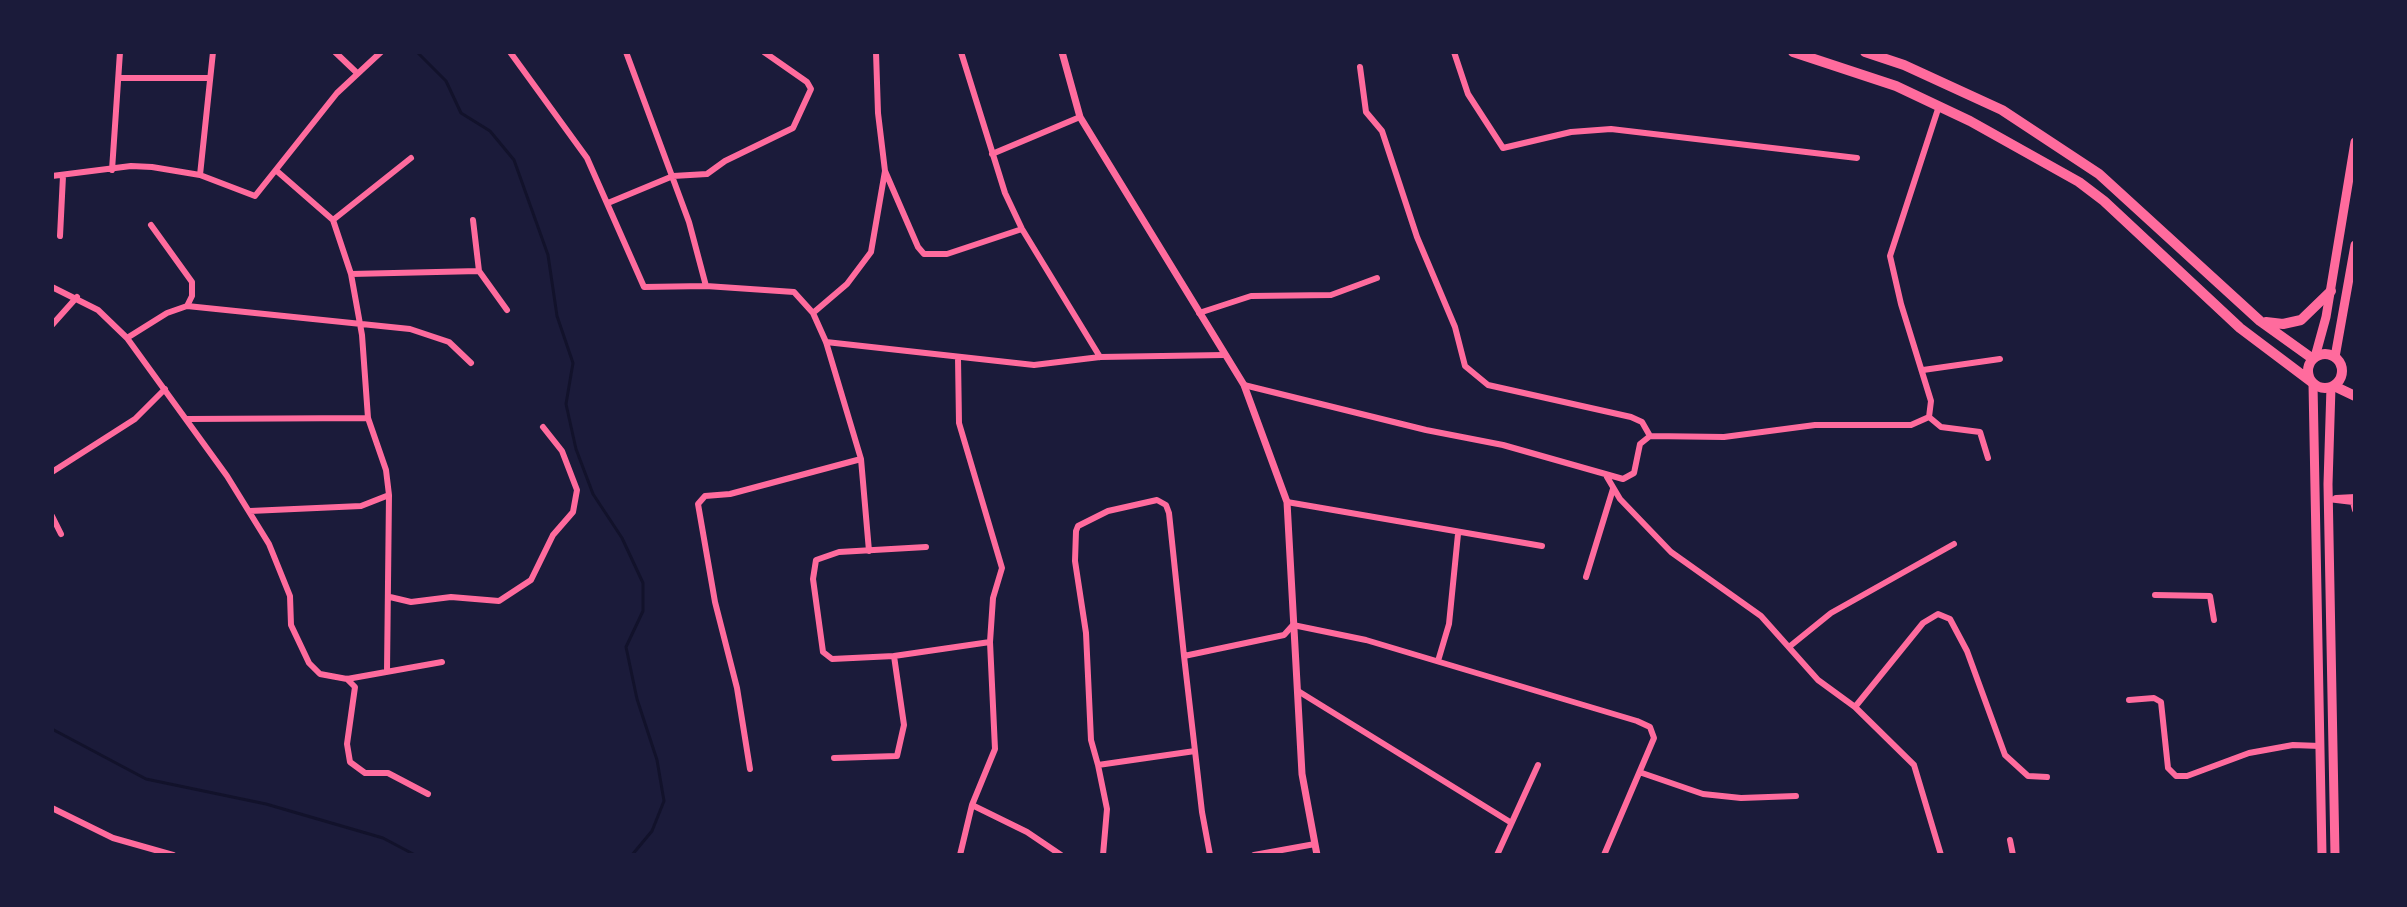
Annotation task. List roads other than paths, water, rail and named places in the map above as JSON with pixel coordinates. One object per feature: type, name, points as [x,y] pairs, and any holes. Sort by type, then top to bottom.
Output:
[{"type":"highway","points":[[1793,52],[1896,86],[2079,182],[2240,328],[2313,384],[2333,386],[2355,396]]},
{"type":"highway","points":[[1865,52],[1904,65],[2002,110],[2051,141],[2121,191],[2260,321],[2314,358]]},
{"type":"highway","points":[[2260,321],[2283,324],[2301,320],[2331,291]]},
{"type":"highway","points":[[2313,384],[2308,373],[2314,358],[2323,354],[2335,357],[2342,371],[2355,379]]},
{"type":"highway","points":[[2333,386],[2342,371]]},
{"type":"main road","points":[[2314,358],[2331,291],[2355,142]]},
{"type":"main road","points":[[2335,357],[2355,245]]},
{"type":"main road","points":[[2313,384],[2322,855]]},
{"type":"main road","points":[[2333,386],[2328,499],[2335,855]]},
{"type":"street","points":[[112,170],[120,52]]},
{"type":"street","points":[[200,175],[213,52]]},
{"type":"street","points":[[335,52],[356,72]]},
{"type":"street","points":[[52,176],[142,167],[200,175],[255,196],[278,172],[311,123],[356,72],[381,52]]},
{"type":"street","points":[[510,52],[587,158],[644,287],[706,286],[794,292],[813,313],[826,342],[861,459],[869,551]]},
{"type":"street","points":[[626,52],[673,176],[706,286]]},
{"type":"street","points":[[608,203],[673,176],[707,174],[725,161],[793,128],[811,89],[807,82],[764,52]]},
{"type":"street","points":[[813,313],[847,284],[871,252],[885,171],[878,113],[876,52]]},
{"type":"street","points":[[961,52],[992,154],[1022,229],[1100,357]]},
{"type":"street","points":[[1062,52],[1080,117],[1244,385],[1287,502],[1302,774],[1317,855]]},
{"type":"street","points":[[1454,52],[1468,94],[1503,148],[1571,132],[1611,129],[1857,158]]},
{"type":"street","points":[[1360,67],[1366,112],[1382,131],[1417,237],[1455,327],[1465,366],[1488,385],[1631,417],[1642,422],[1650,436]]},
{"type":"street","points":[[119,78],[210,78]]},
{"type":"street","points":[[1929,417],[1931,401],[1901,304],[1890,256],[1939,106]]},
{"type":"street","points":[[992,154],[1080,117]]},
{"type":"street","points":[[333,220],[411,158]]},
{"type":"street","points":[[885,171],[924,254],[947,254],[1022,229]]},
{"type":"street","points":[[278,172],[333,220],[351,274],[368,418],[386,470],[389,495],[387,671]]},
{"type":"street","points":[[60,236],[63,176]]},
{"type":"street","points":[[473,220],[479,271],[507,310]]},
{"type":"street","points":[[151,225],[192,282],[192,296],[187,306]]},
{"type":"street","points":[[351,274],[479,271]]},
{"type":"street","points":[[1199,313],[1251,296],[1331,295],[1377,278]]},
{"type":"street","points":[[52,287],[77,297],[127,338],[187,419],[250,511],[286,583],[291,625],[300,649],[320,674],[347,679],[442,662]]},
{"type":"street","points":[[52,325],[77,297]]},
{"type":"street","points":[[127,338],[167,313],[187,306],[359,322],[433,334],[459,350],[471,363]]},
{"type":"street","points":[[826,342],[1034,365],[1100,357],[1224,355]]},
{"type":"street","points":[[958,358],[959,423],[981,504],[1002,559],[990,642],[995,749],[972,805],[960,855]]},
{"type":"street","points":[[1923,370],[2000,359]]},
{"type":"street","points":[[1244,385],[1426,430],[1503,445],[1607,477],[1623,479],[1634,473],[1640,444],[1650,436],[1724,437],[1815,425],[1911,425],[1929,417]]},
{"type":"street","points":[[52,472],[135,419],[154,404],[165,389]]},
{"type":"street","points":[[1929,417],[1941,427],[1980,432],[1988,458]]},
{"type":"street","points":[[187,419],[368,418]]},
{"type":"street","points":[[390,597],[411,602],[451,597],[499,601],[531,580],[553,535],[573,512],[577,490],[562,451],[543,427]]},
{"type":"street","points":[[750,769],[737,688],[715,602],[698,504],[705,496],[730,494],[861,459]]},
{"type":"street","points":[[1607,477],[1613,488],[1671,552],[1761,616],[1818,680],[1855,707],[1914,765],[1941,855]]},
{"type":"street","points":[[1586,577],[1613,488]]},
{"type":"street","points":[[250,511],[361,506],[389,495]]},
{"type":"street","points":[[2328,499],[2355,497]]},
{"type":"street","points":[[2328,499],[2353,502],[2355,510]]},
{"type":"street","points":[[1103,855],[1107,809],[1091,740],[1086,633],[1075,561],[1078,526],[1108,511],[1157,500],[1166,505],[1210,855]]},
{"type":"street","points":[[1287,502],[1402,520],[1458,534],[1542,546]]},
{"type":"street","points":[[52,516],[61,534]]},
{"type":"street","points":[[1438,661],[1449,624],[1458,534]]},
{"type":"street","points":[[1789,647],[1831,613],[1954,544]]},
{"type":"street","points":[[926,547],[839,552],[816,560],[813,579],[823,652],[832,659],[894,656],[990,642]]},
{"type":"street","points":[[2155,595],[2210,596],[2214,620]]},
{"type":"street","points":[[1855,707],[1923,623],[1938,614],[1950,619],[1967,651],[2005,755],[2028,776],[2047,777]]},
{"type":"street","points":[[1184,656],[1284,635],[1293,625]]},
{"type":"street","points":[[1293,625],[1438,661],[1650,727],[1654,738],[1642,773],[1604,855]]},
{"type":"street","points":[[834,758],[897,756],[904,725],[894,656]]},
{"type":"street","points":[[347,679],[355,687],[347,744],[350,762],[365,773],[388,773],[428,794]]},
{"type":"street","points":[[1298,691],[1510,822]]},
{"type":"street","points":[[2129,700],[2154,698],[2161,702],[2168,768],[2176,776],[2187,776],[2249,753],[2293,745],[2320,746]]},
{"type":"street","points":[[1098,765],[1195,751]]},
{"type":"street","points":[[1497,855],[1538,765]]},
{"type":"street","points":[[1642,773],[1703,794],[1741,798],[1796,796]]},
{"type":"street","points":[[972,805],[1027,832],[1061,855]]},
{"type":"street","points":[[52,808],[113,838],[173,855]]},
{"type":"street","points":[[2010,840],[2013,855]]},
{"type":"street","points":[[1254,855],[1315,844]]},
{"type":"waterway","points":[[417,52],[446,81],[461,113],[490,131],[514,160],[548,255],[557,316],[573,363],[566,404],[576,449],[593,494],[622,538],[643,583],[643,611],[626,647],[637,699],[657,760],[664,801],[652,831],[632,855]]},
{"type":"waterway","points":[[52,729],[146,779],[266,804],[383,838],[415,855]]}]
